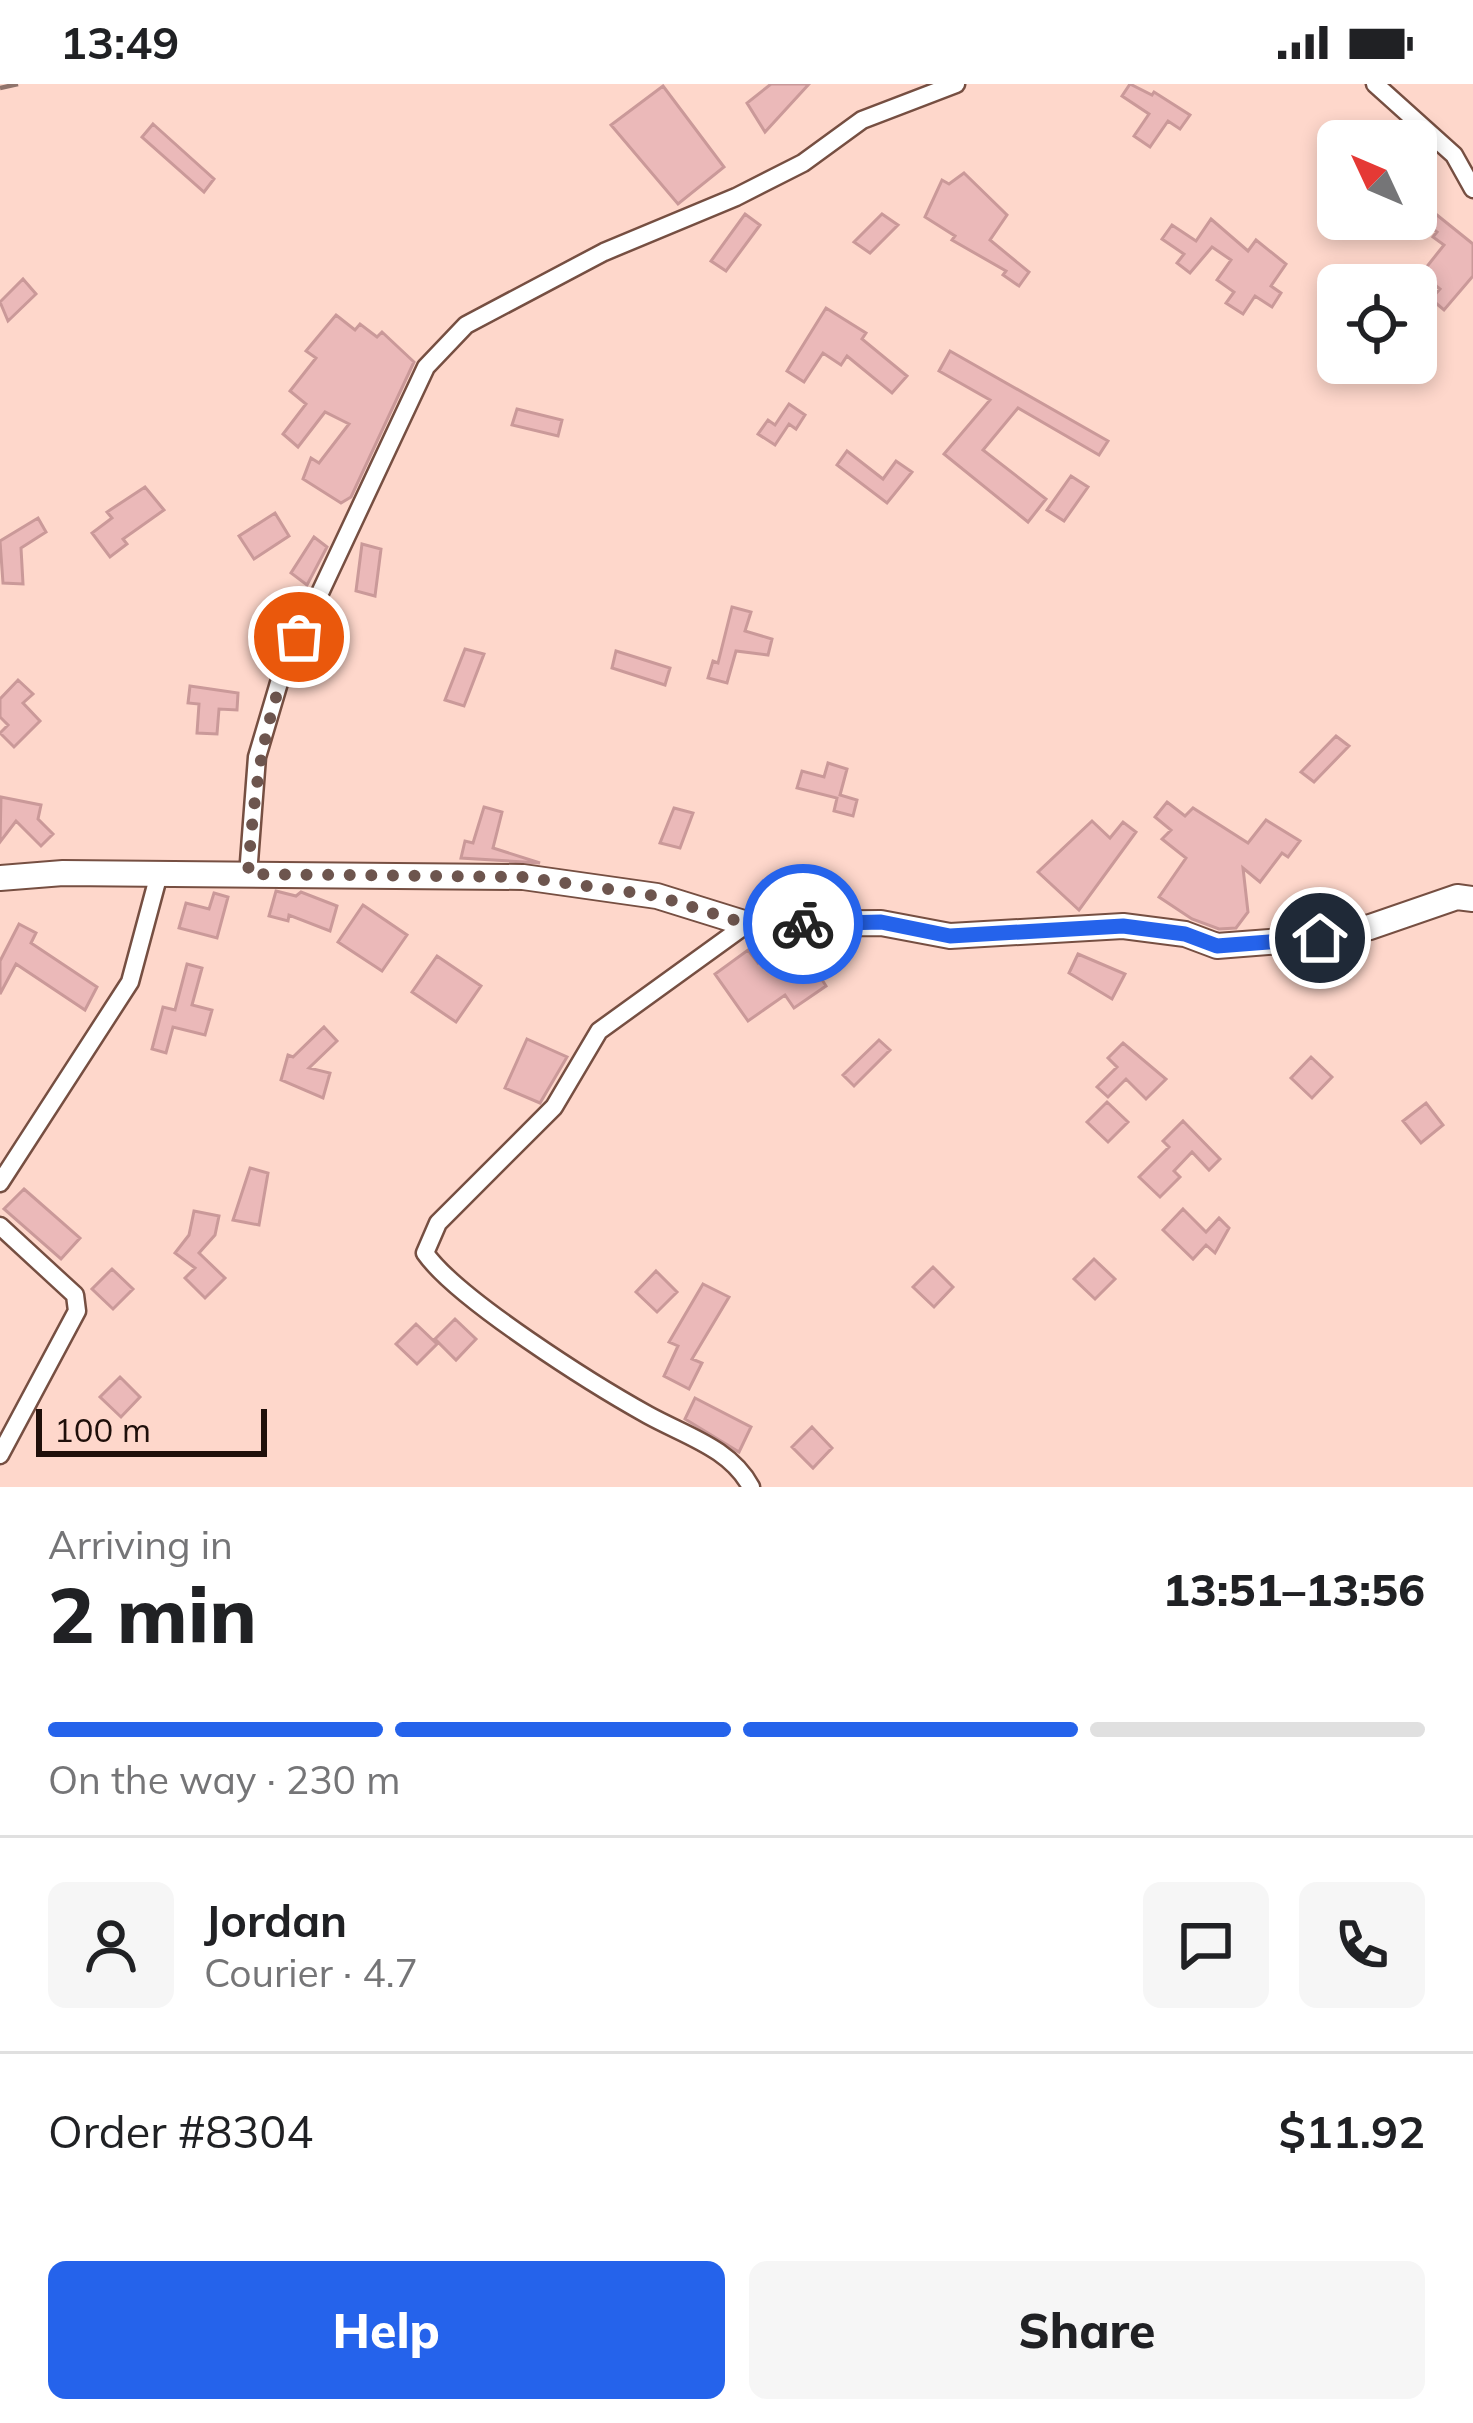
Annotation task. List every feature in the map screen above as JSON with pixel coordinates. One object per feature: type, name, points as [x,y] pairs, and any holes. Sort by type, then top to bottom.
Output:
[{"type":"main road","points":[[0,878],[158,874],[523,877],[657,896],[747,924],[881,922],[950,936],[1123,926],[1185,934],[1217,946],[1265,945],[1370,927],[1457,896],[1473,899]]},
{"type":"street","points":[[248,874],[257,757],[281,676],[426,367],[466,325],[604,252],[736,197],[803,163],[862,120],[956,84]]},
{"type":"street","points":[[1375,84],[1454,155],[1473,189]]},
{"type":"street","points":[[0,1184],[130,982],[158,874]]},
{"type":"street","points":[[747,924],[599,1031],[554,1107],[438,1223],[425,1253],[439,1273],[519,1333],[644,1413],[730,1457],[752,1487]]},
{"type":"street","points":[[0,1226],[75,1295],[77,1311],[0,1455]]},
{"type":"building","points":[[771,84],[809,84],[765,132],[747,103]]},
{"type":"building","points":[[1130,84],[1154,92],[1190,115],[1180,129],[1168,121],[1150,147],[1134,136],[1149,114],[1122,96]]},
{"type":"building","points":[[663,86],[724,167],[678,204],[611,125]]},
{"type":"building","points":[[153,124],[214,179],[204,192],[142,137]]},
{"type":"building","points":[[964,173],[1007,215],[990,240],[1029,272],[1019,286],[1003,275],[1006,271],[952,240],[955,236],[925,217],[942,180],[949,184]]},
{"type":"building","points":[[745,214],[760,225],[726,271],[711,261]]},
{"type":"building","points":[[882,214],[898,225],[870,253],[854,242]]},
{"type":"building","points":[[1437,215],[1473,244],[1473,276],[1444,310],[1437,304],[1437,264],[1429,264],[1444,245],[1437,240]]},
{"type":"building","points":[[1211,219],[1248,251],[1256,240],[1286,264],[1271,286],[1281,293],[1272,307],[1255,296],[1243,314],[1226,303],[1234,292],[1217,280],[1231,260],[1212,247],[1190,273],[1177,263],[1184,254],[1162,239],[1172,225],[1196,241]]},
{"type":"building","points":[[23,279],[36,294],[8,321],[0,302]]},
{"type":"building","points":[[826,308],[866,333],[862,339],[907,376],[892,393],[847,356],[841,365],[823,353],[804,382],[787,371]]},
{"type":"building","points":[[336,315],[355,330],[360,324],[377,337],[382,332],[414,362],[351,497],[341,503],[303,479],[311,458],[319,463],[349,424],[325,412],[298,447],[283,434],[306,404],[290,391],[316,358],[306,351]]},
{"type":"building","points":[[950,351],[1108,441],[1099,455],[1018,408],[983,450],[1046,499],[1028,522],[944,454],[990,400],[939,371]]},
{"type":"building","points":[[789,404],[805,415],[796,429],[789,424],[775,445],[758,434],[768,420],[775,425]]},
{"type":"building","points":[[517,409],[562,420],[558,436],[512,425]]},
{"type":"building","points":[[847,451],[883,479],[896,461],[912,472],[887,503],[837,465]]},
{"type":"building","points":[[1071,476],[1088,487],[1064,521],[1047,510]]},
{"type":"building","points":[[145,487],[164,510],[123,539],[127,544],[110,557],[92,533],[112,518],[107,512]]},
{"type":"building","points":[[275,513],[289,536],[254,559],[239,536]]},
{"type":"building","points":[[38,518],[46,532],[21,548],[23,584],[3,583],[0,541]]},
{"type":"building","points":[[314,537],[327,547],[307,585],[291,573]]},
{"type":"building","points":[[362,544],[381,549],[375,596],[356,591]]},
{"type":"building","points":[[732,607],[751,612],[745,631],[772,639],[768,655],[736,651],[727,683],[708,678],[713,661],[718,663]]},
{"type":"building","points":[[465,649],[484,654],[464,706],[445,700]]},
{"type":"building","points":[[616,651],[670,668],[665,685],[612,668]]},
{"type":"building","points":[[18,680],[33,694],[23,703],[40,721],[14,747],[0,733],[8,725],[0,717],[0,699]]},
{"type":"building","points":[[190,686],[238,693],[237,710],[219,709],[217,734],[197,733],[199,704],[188,703]]},
{"type":"building","points":[[1336,736],[1349,746],[1314,782],[1301,772]]},
{"type":"building","points":[[828,763],[847,769],[840,795],[857,800],[853,816],[834,811],[837,798],[797,788],[802,771],[824,777]]},
{"type":"building","points":[[1,797],[41,805],[38,819],[53,834],[41,846],[16,821],[0,842]]},
{"type":"building","points":[[1167,802],[1185,816],[1193,808],[1248,843],[1266,820],[1300,841],[1288,857],[1282,853],[1260,882],[1243,868],[1248,912],[1236,928],[1219,929],[1192,919],[1159,897],[1186,858],[1162,839],[1171,830],[1155,817]]},
{"type":"building","points":[[484,807],[502,812],[493,848],[540,863],[461,858],[465,841],[473,843]]},
{"type":"building","points":[[674,808],[693,813],[680,848],[660,843]]},
{"type":"building","points":[[1092,821],[1110,838],[1123,822],[1136,832],[1079,910],[1038,872]]},
{"type":"building","points":[[276,891],[296,896],[301,892],[337,906],[330,931],[289,915],[288,921],[269,916]]},
{"type":"building","points":[[214,893],[228,897],[217,938],[179,928],[186,903],[209,909]]},
{"type":"building","points":[[363,905],[407,935],[382,971],[338,942]]},
{"type":"building","points":[[19,924],[36,933],[31,943],[97,987],[85,1010],[16,964],[0,994],[0,961]]},
{"type":"building","points":[[797,940],[826,986],[794,1008],[785,995],[748,1021],[715,974],[748,950],[758,963]]},
{"type":"building","points":[[1078,954],[1125,974],[1112,999],[1069,973]]},
{"type":"building","points":[[437,956],[481,986],[456,1022],[412,992]]},
{"type":"building","points":[[187,964],[202,968],[192,1005],[212,1010],[205,1035],[173,1027],[166,1053],[152,1049],[163,1007],[175,1010]]},
{"type":"building","points":[[324,1027],[337,1041],[309,1068],[330,1073],[323,1098],[281,1080],[288,1055],[293,1057]]},
{"type":"building","points":[[527,1039],[567,1057],[540,1103],[505,1088]]},
{"type":"building","points":[[879,1040],[890,1050],[854,1086],[843,1075]]},
{"type":"building","points":[[1123,1043],[1166,1079],[1146,1099],[1126,1079],[1108,1097],[1097,1087],[1117,1067],[1108,1058]]},
{"type":"building","points":[[1311,1057],[1332,1077],[1312,1098],[1291,1078]]},
{"type":"building","points":[[1107,1102],[1128,1122],[1108,1142],[1087,1122]]},
{"type":"building","points":[[1426,1103],[1443,1125],[1421,1143],[1403,1121]]},
{"type":"building","points":[[1183,1121],[1220,1159],[1209,1170],[1192,1152],[1174,1171],[1180,1177],[1160,1197],[1139,1177],[1169,1147],[1163,1141]]},
{"type":"building","points":[[250,1168],[268,1173],[259,1225],[233,1220]]},
{"type":"building","points":[[24,1189],[80,1238],[61,1259],[4,1209]]},
{"type":"building","points":[[1183,1209],[1206,1232],[1219,1218],[1229,1228],[1215,1253],[1206,1245],[1193,1259],[1163,1230]]},
{"type":"building","points":[[194,1211],[219,1216],[215,1235],[199,1253],[225,1278],[205,1298],[185,1278],[195,1268],[175,1253],[189,1235]]},
{"type":"building","points":[[1094,1259],[1115,1279],[1095,1299],[1074,1279]]},
{"type":"building","points":[[933,1267],[953,1287],[934,1307],[913,1287]]},
{"type":"building","points":[[112,1269],[133,1289],[113,1309],[92,1289]]},
{"type":"building","points":[[656,1271],[677,1292],[657,1312],[636,1292]]},
{"type":"building","points":[[703,1284],[729,1297],[692,1359],[702,1363],[689,1389],[664,1376],[678,1346],[669,1342]]},
{"type":"building","points":[[455,1319],[476,1339],[456,1360],[435,1339]]},
{"type":"building","points":[[416,1324],[437,1344],[417,1364],[396,1344]]},
{"type":"building","points":[[120,1377],[140,1397],[121,1417],[100,1397]]},
{"type":"building","points":[[695,1398],[751,1427],[739,1452],[685,1419]]},
{"type":"building","points":[[812,1427],[832,1448],[813,1468],[792,1447]]},
{"type":"railway","points":[[0,88],[18,84]]},
{"type":"way so far","points":[[299,637],[281,676],[257,757],[248,874],[523,877],[657,896],[747,924],[803,924]]},
{"type":"route","points":[[803,924],[881,922],[950,936],[1123,926],[1185,934],[1217,946],[1320,938]]}]
